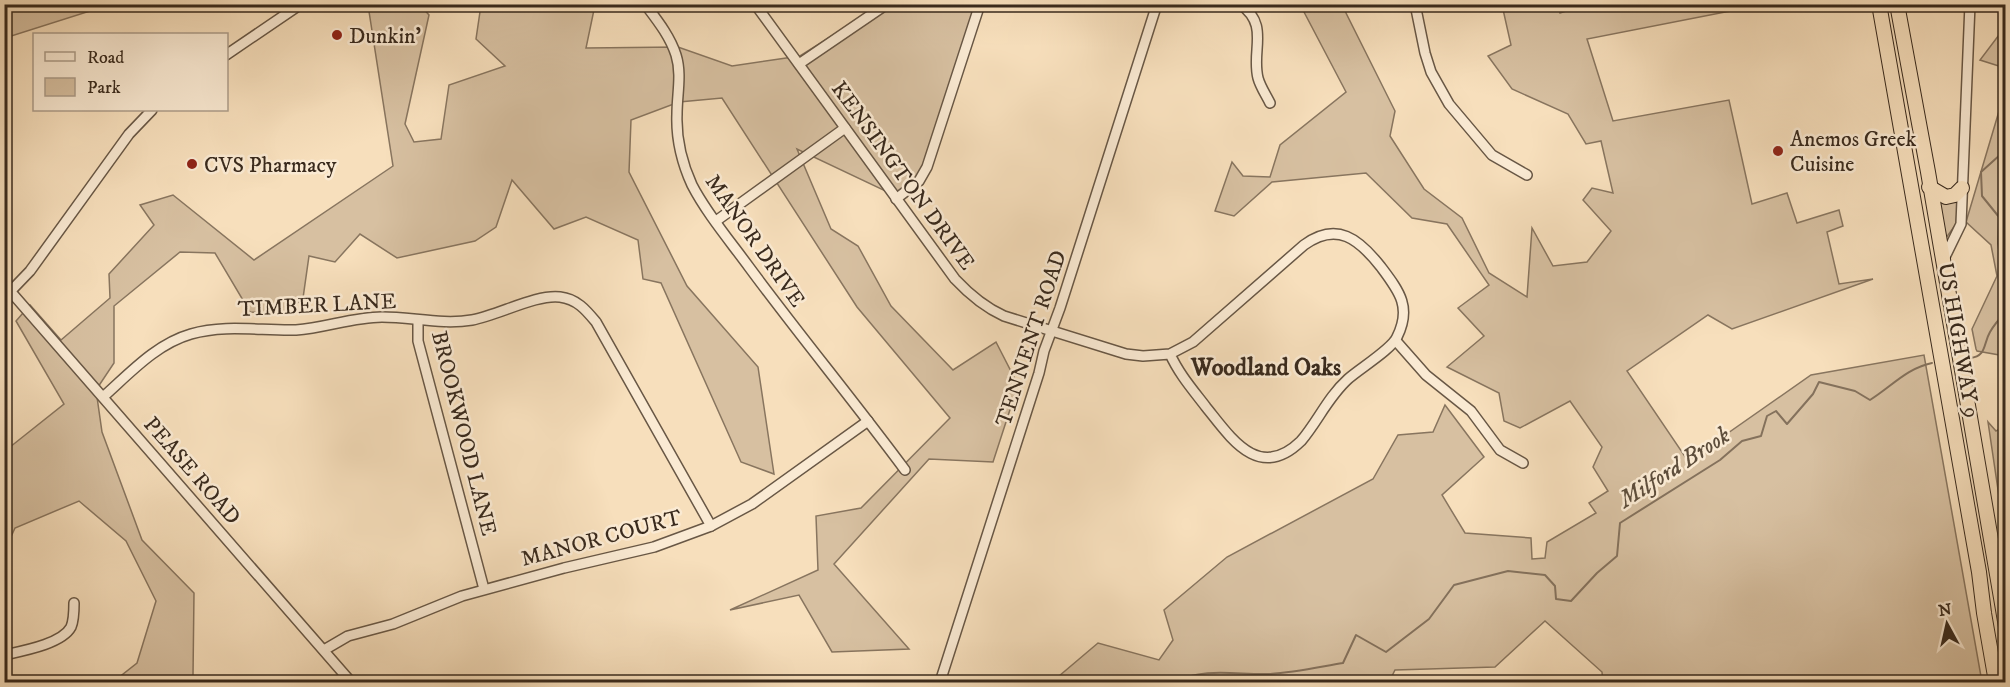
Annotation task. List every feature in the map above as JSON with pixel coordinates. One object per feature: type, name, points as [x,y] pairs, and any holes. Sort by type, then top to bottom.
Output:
[{"type":"highway","name":"US HIGHWAY 9","points":[[1880,4],[1977,560],[1996,682]]},
{"type":"highway","name":"US HIGHWAY 9","points":[[1897,4],[2006,627]]},
{"type":"highway","points":[[1929,187],[1946,197],[1955,195],[1962,188]]},
{"type":"street","points":[[228,54],[301,4]]},
{"type":"street","name":"MANOR DRIVE","points":[[645,4],[664,30],[676,55],[679,75],[676,117],[681,151],[694,189],[794,329],[904,470]]},
{"type":"street","name":"KENSINGTON DRIVE","points":[[755,4],[896,199],[955,279],[968,293],[991,310],[1126,354],[1143,356],[1170,354]]},
{"type":"street","points":[[799,64],[886,4]]},
{"type":"street","points":[[896,199],[919,181],[927,167],[980,4]]},
{"type":"street","name":"TENNENT ROAD","points":[[940,682],[1157,4]]},
{"type":"street","points":[[1240,4],[1249,12],[1257,26],[1257,75],[1270,103]]},
{"type":"street","points":[[1415,4],[1428,62],[1438,87],[1449,104],[1491,155],[1527,175]]},
{"type":"street","points":[[1942,264],[1961,224],[1970,4]]},
{"type":"street","points":[[7,291],[52,242],[129,134],[151,111]]},
{"type":"street","points":[[716,220],[845,128]]},
{"type":"street","points":[[1329,234],[1346,236],[1358,241],[1368,250],[1400,293],[1404,310],[1396,341],[1337,389],[1305,437],[1294,448],[1271,457],[1249,453],[1233,441],[1177,369],[1170,354],[1202,335],[1304,245],[1329,234]]},
{"type":"street","name":"PEASE ROAD","points":[[7,291],[103,397],[351,682]]},
{"type":"street","name":"TIMBER LANE","points":[[103,397],[156,351],[171,342],[193,334],[228,329],[296,330],[379,317],[457,321],[475,319],[550,297],[567,298],[580,304],[596,322],[711,526]]},
{"type":"street","name":"BROOKWOOD LANE","points":[[418,320],[418,341],[484,590]]},
{"type":"street","points":[[1396,341],[1426,375],[1471,411],[1500,450],[1522,463]]},
{"type":"street","name":"MANOR COURT","points":[[324,650],[348,636],[393,624],[448,601],[564,568],[654,547],[711,526],[752,504],[868,421]]},
{"type":"street","points":[[4,655],[46,644],[66,633],[72,625],[74,603]]},
{"type":"green space","points":[[22,4],[109,5],[5,38],[5,13]]},
{"type":"green space","points":[[1587,4],[1761,5],[1587,39],[1613,121],[1729,100],[1752,204],[1787,193],[1797,223],[1839,210],[1843,226],[1827,232],[1839,284],[1873,279],[1732,329],[1708,315],[1627,371],[1688,461],[1811,375],[1924,355],[1982,682],[1603,682],[1602,672],[1545,621],[1495,667],[1395,670],[1389,682],[1052,682],[1098,643],[1159,660],[1173,640],[1164,610],[1227,557],[1373,479],[1398,435],[1433,432],[1445,405],[1484,457],[1442,495],[1465,533],[1531,538],[1532,559],[1545,558],[1547,542],[1596,513],[1589,503],[1608,491],[1593,467],[1602,447],[1570,401],[1520,428],[1504,421],[1499,393],[1447,367],[1484,336],[1458,308],[1489,285],[1447,224],[1412,218],[1366,173],[1272,182],[1234,216],[1215,211],[1232,162],[1243,176],[1270,177],[1280,145],[1346,92],[1304,12],[1307,5],[1345,5],[1346,13],[1395,111],[1390,136],[1424,189],[1462,218],[1489,273],[1527,297],[1532,228],[1553,266],[1587,262],[1611,231],[1583,200],[1592,188],[1613,193],[1601,141],[1586,144],[1568,114],[1512,89],[1488,56],[1511,45],[1502,5],[1557,5],[1560,13]]},
{"type":"green space","points":[[368,5],[420,5],[429,15],[405,124],[414,142],[441,139],[449,85],[505,66],[476,39],[481,5],[595,5],[586,48],[678,47],[732,66],[800,56],[881,5],[979,5],[918,182],[898,197],[797,149],[831,229],[858,246],[891,306],[953,370],[996,342],[1018,385],[993,462],[929,459],[834,564],[909,649],[832,652],[799,595],[730,610],[818,570],[816,516],[861,508],[950,418],[857,307],[722,98],[679,102],[631,120],[629,172],[687,286],[758,367],[774,474],[741,462],[661,283],[643,279],[638,240],[586,217],[554,229],[512,180],[496,227],[475,241],[397,258],[360,234],[335,262],[309,256],[303,298],[285,314],[250,312],[215,253],[180,252],[114,306],[114,363],[96,390],[102,432],[142,540],[194,593],[193,676],[190,682],[113,682],[137,663],[156,601],[126,541],[79,501],[15,528],[5,550],[5,451],[64,404],[16,321],[30,305],[61,340],[110,298],[109,274],[154,225],[140,205],[173,195],[254,260],[393,166]]},
{"type":"green space","points":[[2005,27],[2005,68],[1980,60]]},
{"type":"green space","points":[[2005,91],[2006,356],[1976,349],[1972,329],[1997,276],[1991,245],[1966,222]]},
{"type":"green space","points":[[1958,198],[1956,224],[1946,238],[1938,199]]},
{"type":"green space","points":[[1988,422],[1996,431],[2005,425],[2005,537]]},
{"type":"waterway","name":"Milford Brook","points":[[2006,142],[2001,154],[1981,172],[1982,196],[1999,217],[1998,243],[2006,307]]},
{"type":"waterway","name":"Milford Brook","points":[[1970,358],[1982,352],[1990,332],[2006,312]]},
{"type":"waterway","name":"Milford Brook","points":[[1175,682],[1186,677],[1209,673],[1277,673],[1343,663],[1356,635],[1386,652],[1429,619],[1454,585],[1508,571],[1545,575],[1555,586],[1556,599],[1571,601],[1597,573],[1617,556],[1620,523],[1720,460],[1742,441],[1761,436],[1767,416],[1776,411],[1787,424],[1813,394],[1819,382],[1855,391],[1870,400],[1907,373],[1932,363]]},
{"type":"place","name":"Dunkin'","points":[[337,35]]},
{"type":"place","name":"Anemos Greek Cuisine","points":[[1778,151]]},
{"type":"place","name":"CVS Pharmacy","points":[[192,164]]},
{"type":"district","name":"Woodland Oaks","points":[[1266,367]]}]
